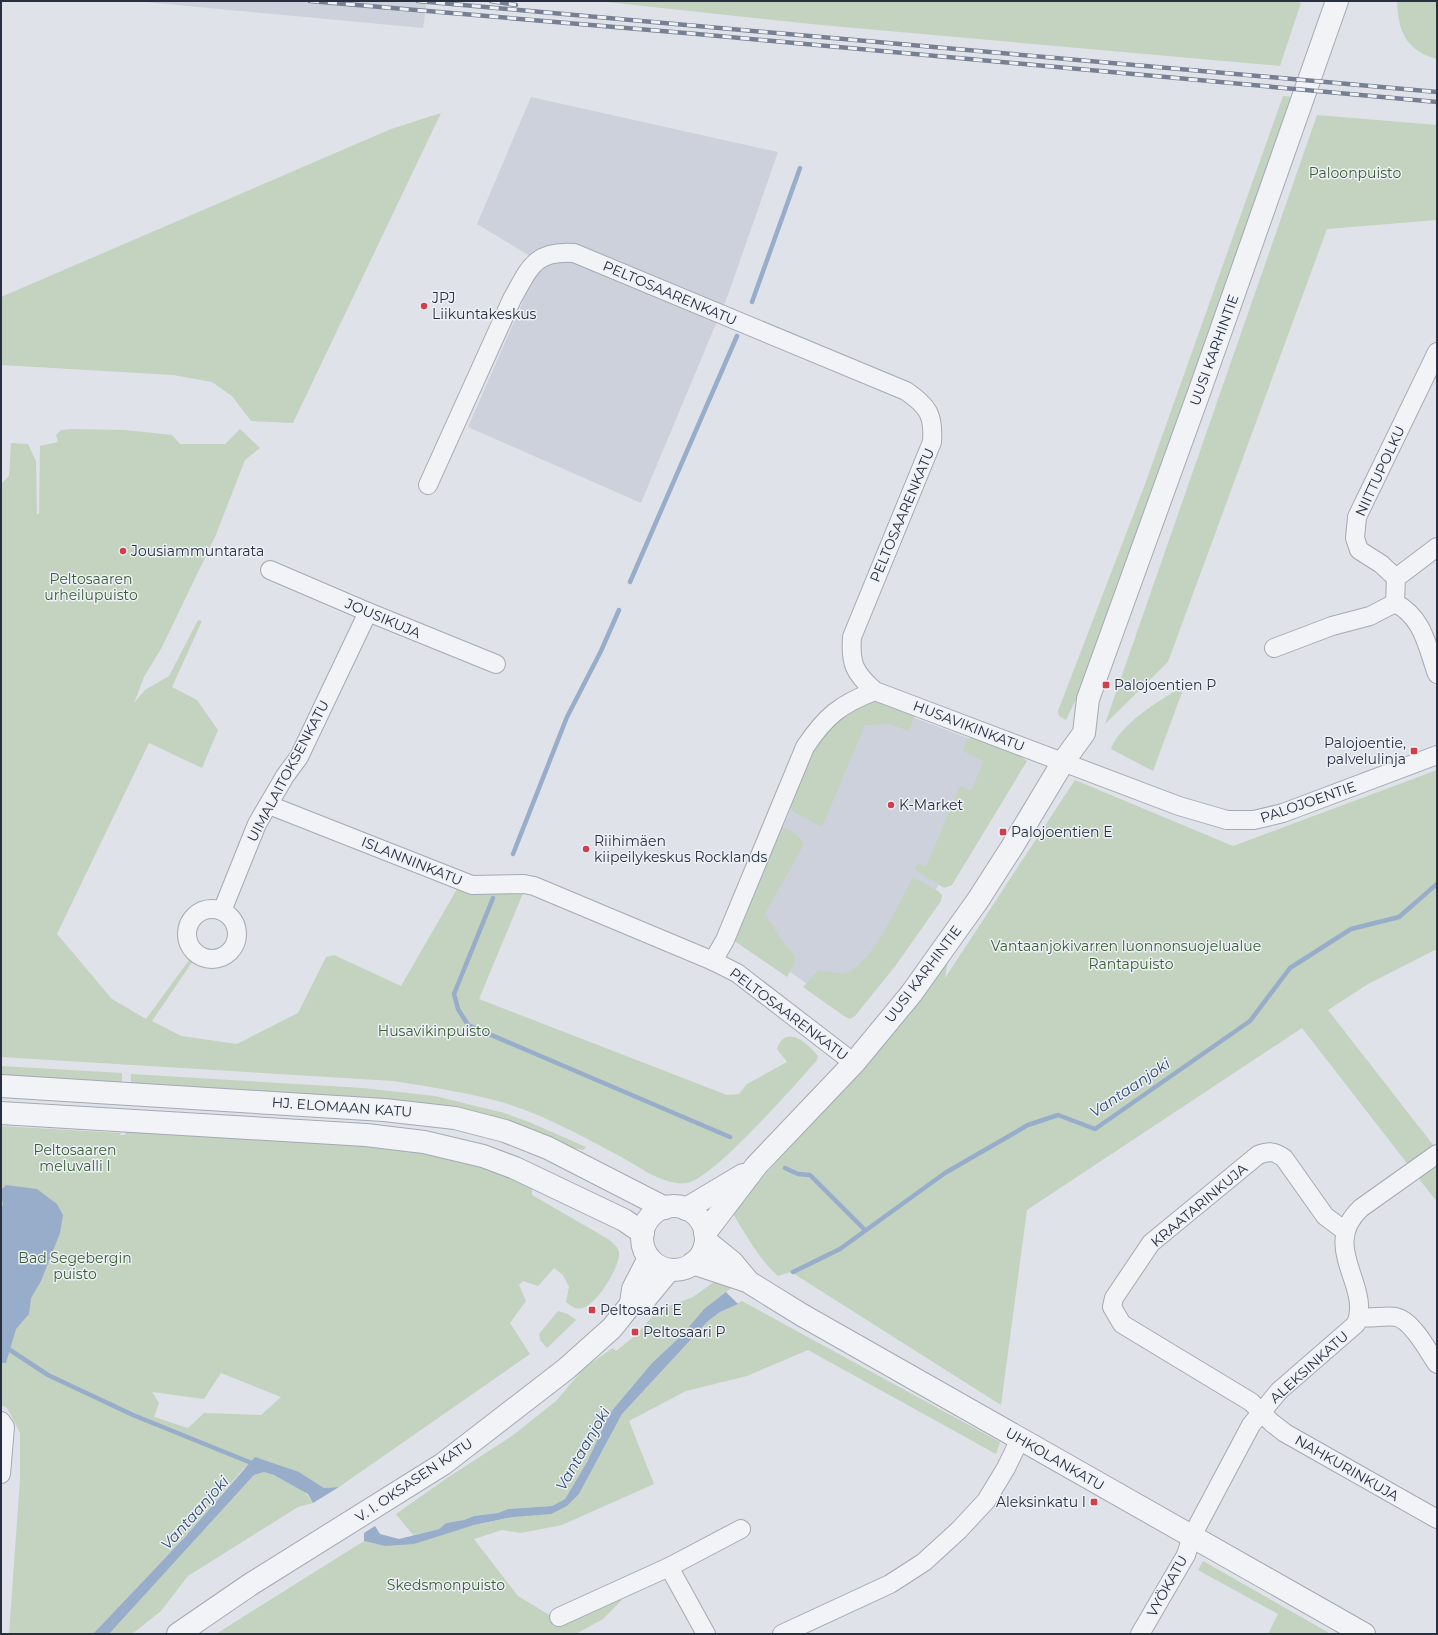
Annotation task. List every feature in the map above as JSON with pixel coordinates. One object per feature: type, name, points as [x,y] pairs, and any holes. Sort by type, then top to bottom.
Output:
[{"type":"street","name":"UUSI KARHINTIE","points":[[706,1237],[756,1166],[854,1063],[911,994],[978,900],[1063,762],[1069,728],[1088,699],[1201,387],[1337,1]]},
{"type":"street","name":"PELTOSAARENKATU","points":[[428,485],[512,299],[527,273],[540,258],[557,252],[574,253],[906,391],[921,401],[929,412],[933,427],[932,442],[852,637],[851,653],[856,671],[861,679],[875,691]]},
{"type":"street","name":"NIITTUPOLKU","points":[[1396,578],[1381,564],[1359,550],[1355,538],[1357,516],[1437,352]]},
{"type":"street","points":[[1396,603],[1396,578],[1437,547]]},
{"type":"street","name":"JOUSIKUJA","points":[[270,570],[496,664]]},
{"type":"street","points":[[1274,648],[1332,626],[1370,616],[1396,603]]},
{"type":"street","points":[[1396,603],[1408,609],[1418,623],[1437,674]]},
{"type":"street","name":"UIMALAITOKSENKATU","points":[[222,911],[257,824],[285,776],[299,757],[368,612]]},
{"type":"street","name":"PELTOSAARENKATU","points":[[854,1063],[737,973],[713,961],[725,940],[805,747],[820,725],[834,712],[857,697],[875,691]]},
{"type":"street","name":"HUSAVIKINKATU","points":[[875,691],[1063,762]]},
{"type":"street","name":"PALOJOENTIE","points":[[1063,762],[1179,806],[1227,820],[1254,820],[1283,813],[1437,755]]},
{"type":"street","name":"ISLANNINKATU","points":[[269,805],[472,885],[524,884],[534,886],[713,961]]},
{"type":"street","name":"HJ. ELOMAAN KATU","points":[[1,1086],[384,1110],[455,1118],[505,1131],[548,1148],[665,1208]]},
{"type":"street","name":"HJ. ELOMAAN KATU","points":[[1,1113],[366,1135],[424,1142],[483,1156],[515,1168],[624,1220],[642,1233]]},
{"type":"street","name":"KRAATARINKUJA","points":[[1261,1412],[1251,1402],[1122,1324],[1112,1307],[1114,1298],[1151,1243],[1258,1155],[1268,1152],[1276,1153],[1284,1158],[1325,1216],[1345,1231]]},
{"type":"street","name":"ALEKSINKATU","points":[[1192,1536],[1251,1426],[1261,1412],[1279,1390],[1352,1329],[1359,1317],[1358,1302],[1344,1246],[1345,1231],[1350,1218],[1361,1208],[1437,1154]]},
{"type":"street","name":"UUSI KARHINTIE","points":[[686,1209],[756,1166]]},
{"type":"street","points":[[676,1207],[686,1209],[695,1215],[702,1223],[706,1237],[704,1249],[694,1263],[678,1270],[669,1270],[654,1263],[649,1258],[643,1246],[642,1233],[650,1218],[665,1208],[676,1207]]},
{"type":"street","name":"UHKOLANKATU","points":[[706,1237],[732,1262],[747,1281]]},
{"type":"street","name":"V. I. OKSASEN KATU","points":[[178,1634],[251,1584],[444,1464],[566,1369],[612,1328],[631,1304],[633,1289],[649,1258]]},
{"type":"street","name":"UHKOLANKATU","points":[[694,1263],[747,1281],[802,1315],[1364,1634]]},
{"type":"street","name":"V. I. OKSASEN KATU","points":[[631,1304],[645,1299],[669,1270]]},
{"type":"street","points":[[1359,1317],[1372,1319],[1397,1317],[1409,1324],[1437,1364]]},
{"type":"street","name":"NAHKURINKUJA","points":[[1261,1412],[1285,1433],[1437,1519]]},
{"type":"street","points":[[1,1421],[5,1427],[1,1474]]},
{"type":"street","points":[[782,1634],[890,1584],[924,1562],[959,1530],[986,1501],[1006,1468],[1020,1439]]},
{"type":"street","points":[[559,1617],[669,1567],[740,1529]]},
{"type":"street","name":"VYÖKATU","points":[[1140,1634],[1186,1555],[1192,1536]]},
{"type":"street","points":[[669,1567],[706,1634]]},
{"type":"shaded area","points":[[134,1],[427,1],[423,28]]},
{"type":"shaded area","points":[[531,97],[778,152],[728,295],[641,503],[468,427],[531,283],[545,265],[477,224]]},
{"type":"shaded area","points":[[872,702],[1023,759],[851,1016],[737,933],[820,741]]},
{"type":"green space","points":[[597,1],[1295,1],[1301,3],[1280,66],[821,25]]},
{"type":"green space","points":[[1397,1],[1437,1],[1437,59],[1418,51],[1406,38],[1399,22]]},
{"type":"green space","points":[[1283,96],[1294,97],[1081,689],[1066,720],[1059,716],[1058,711],[1144,487]]},
{"type":"green space","points":[[441,113],[293,423],[251,421],[232,396],[212,382],[173,375],[1,365],[1,297],[391,129]]},
{"type":"green space","name":"Paloonpuisto","points":[[1317,115],[1437,125],[1437,220],[1327,229],[1168,662],[1105,724]]},
{"type":"green space","points":[[240,429],[260,448],[245,460],[215,537],[162,647],[144,677],[134,703],[145,690],[169,676],[198,620],[202,621],[172,687],[197,700],[218,730],[202,768],[149,743],[57,934],[112,999],[146,1019],[192,956],[195,958],[152,1021],[181,1036],[237,1044],[298,1013],[326,957],[334,955],[401,986],[457,889],[475,892],[524,891],[479,999],[727,1095],[739,1094],[747,1084],[787,1062],[777,1049],[781,1041],[786,1037],[797,1038],[809,1046],[818,1056],[817,1060],[734,1149],[699,1178],[687,1183],[670,1182],[645,1171],[567,1128],[538,1115],[508,1104],[465,1093],[393,1081],[1,1057],[1,484],[9,476],[11,443],[28,444],[36,461],[37,514],[39,514],[40,446],[58,442],[56,435],[61,430],[125,430],[172,435],[180,444],[225,444]]},
{"type":"green space","points":[[1184,687],[1153,771],[1111,749],[1115,740],[1131,722],[1153,705]]},
{"type":"green space","points":[[875,701],[884,701],[916,713],[909,731],[889,724],[865,725],[822,827],[794,812],[789,806],[805,764],[821,734],[828,725],[837,719],[857,708]]},
{"type":"green space","points":[[974,736],[1012,750],[1027,761],[952,885],[944,888],[915,870],[917,863],[926,867],[960,786],[972,790],[983,761],[963,751],[966,740]]},
{"type":"green space","name":"Rantapuisto","points":[[1437,770],[1437,949],[1368,984],[1328,1010],[1437,1150],[1437,1202],[1302,1028],[1027,1210],[1001,1405],[791,1272],[778,1276],[758,1253],[731,1211],[852,1081],[948,960],[945,978],[1075,780],[1233,846]]},
{"type":"green space","points":[[780,827],[794,832],[804,844],[765,914],[783,942],[795,956],[795,963],[787,977],[733,940]]},
{"type":"green space","points":[[913,877],[938,891],[942,895],[941,901],[896,965],[855,1016],[850,1019],[844,1016],[803,987],[818,971],[845,973],[855,968],[865,958],[875,946],[893,916]]},
{"type":"green space","points":[[1,1066],[122,1073],[122,1085],[1,1077]]},
{"type":"green space","points":[[131,1074],[363,1088],[435,1096],[504,1113],[529,1122],[586,1147],[583,1150],[553,1143],[501,1124],[131,1083]]},
{"type":"green space","points":[[1,1126],[121,1133],[120,1135],[125,1135],[127,1129],[405,1147],[494,1169],[532,1189],[532,1195],[608,1239],[619,1251],[616,1267],[607,1284],[595,1300],[583,1308],[576,1308],[566,1302],[569,1287],[563,1275],[554,1268],[538,1286],[523,1281],[519,1285],[526,1301],[510,1323],[530,1354],[339,1487],[324,1488],[299,1472],[244,1468],[184,1538],[93,1634],[9,1634],[20,1479],[20,1433],[7,1408],[1,1405]],"holes":[[[221,1373],[281,1397],[261,1415],[204,1413],[188,1428],[154,1417],[159,1403],[152,1392],[204,1399]]]},
{"type":"green space","points":[[718,1279],[734,1286],[704,1309],[682,1335],[652,1363],[610,1413],[587,1462],[565,1499],[552,1506],[508,1509],[498,1513],[474,1516],[464,1520],[446,1523],[439,1529],[413,1535],[396,1514],[447,1478],[512,1436],[556,1401],[585,1367],[613,1348],[616,1351],[636,1335],[658,1310],[693,1297]]},
{"type":"green space","name":"Skedsmonpuisto","points":[[742,1301],[1000,1442],[996,1454],[808,1350],[747,1376],[686,1391],[629,1421],[654,1484],[562,1525],[521,1533],[502,1530],[474,1539],[518,1596],[551,1616],[600,1594],[622,1600],[603,1619],[576,1634],[216,1634],[364,1541],[385,1546],[474,1525],[567,1506],[579,1494],[622,1414],[708,1321],[720,1312]]},
{"type":"green space","points":[[558,1311],[568,1314],[576,1320],[547,1348],[540,1340],[539,1334]]},
{"type":"green space","points":[[264,1472],[292,1483],[304,1492],[313,1503],[298,1507],[188,1576],[161,1611],[132,1634],[109,1634],[254,1475]]},
{"type":"green space","points":[[1203,1561],[1331,1634],[1268,1634],[1278,1614],[1198,1570]]},
{"type":"water","points":[[6,1185],[37,1189],[57,1204],[63,1215],[60,1233],[41,1281],[31,1298],[29,1314],[16,1329],[6,1363],[1,1363],[1,1208],[3,1205],[1,1190]]},
{"type":"water","points":[[726,1292],[738,1304],[720,1312],[708,1321],[622,1414],[579,1494],[567,1506],[551,1514],[513,1517],[474,1525],[414,1544],[385,1546],[364,1541],[364,1533],[375,1526],[380,1534],[399,1539],[439,1529],[446,1523],[464,1520],[474,1516],[498,1513],[508,1509],[552,1506],[565,1499],[587,1462],[610,1413],[652,1363],[682,1335],[704,1309]]},
{"type":"water","points":[[255,1457],[299,1472],[324,1488],[339,1487],[313,1503],[308,1494],[274,1475],[264,1472],[254,1475],[109,1634],[93,1634],[184,1538]]},
{"type":"waterway","points":[[752,302],[800,168]]},
{"type":"waterway","points":[[630,582],[737,336]]},
{"type":"waterway","points":[[513,854],[567,717],[601,651],[619,610]]},
{"type":"waterway","name":"Vantaanjoki","points":[[793,1272],[840,1249],[945,1173],[1028,1125],[1058,1115],[1095,1129],[1250,1021],[1290,968],[1351,929],[1399,917],[1437,884]]},
{"type":"waterway","points":[[493,898],[454,994],[458,1009],[468,1025],[730,1137]]},
{"type":"waterway","points":[[785,1168],[798,1174],[810,1175],[865,1230]]},
{"type":"waterway","points":[[10,1350],[48,1375],[133,1415],[254,1464]]},
{"type":"railway","points":[[310,1],[697,34],[1437,102]]},
{"type":"railway","points":[[418,1],[1437,92]]},
{"type":"railway","points":[[491,1],[516,5]]},
{"type":"place","name":"JPJ Liikuntakeskus","points":[[424,306]]},
{"type":"place","name":"Jousiammuntarata","points":[[123,551]]},
{"type":"place","name":"Palojoentien P","points":[[1106,685]]},
{"type":"place","name":"Palojoentie, palvelulinja","points":[[1414,751]]},
{"type":"place","name":"K-Market","points":[[891,805]]},
{"type":"place","name":"Palojoentien E","points":[[1003,832]]},
{"type":"place","name":"Riihimäen kiipeilykeskus Rocklands","points":[[586,849]]},
{"type":"place","name":"Peltosaari E","points":[[592,1310]]},
{"type":"place","name":"Peltosaari P","points":[[635,1332]]},
{"type":"place","name":"Aleksinkatu I","points":[[1094,1502]]},
{"type":"park label","name":"Peltosaaren urheilupuisto","points":[[91,588]]},
{"type":"park label","name":"Vantaanjokivarren luonnonsuojelualue","points":[[1126,946]]},
{"type":"park label","name":"Husavikinpuisto","points":[[434,1031]]},
{"type":"park label","name":"Peltosaaren meluvalli I","points":[[75,1158]]},
{"type":"park label","name":"Bad Segebergin puisto","points":[[75,1266]]}]
